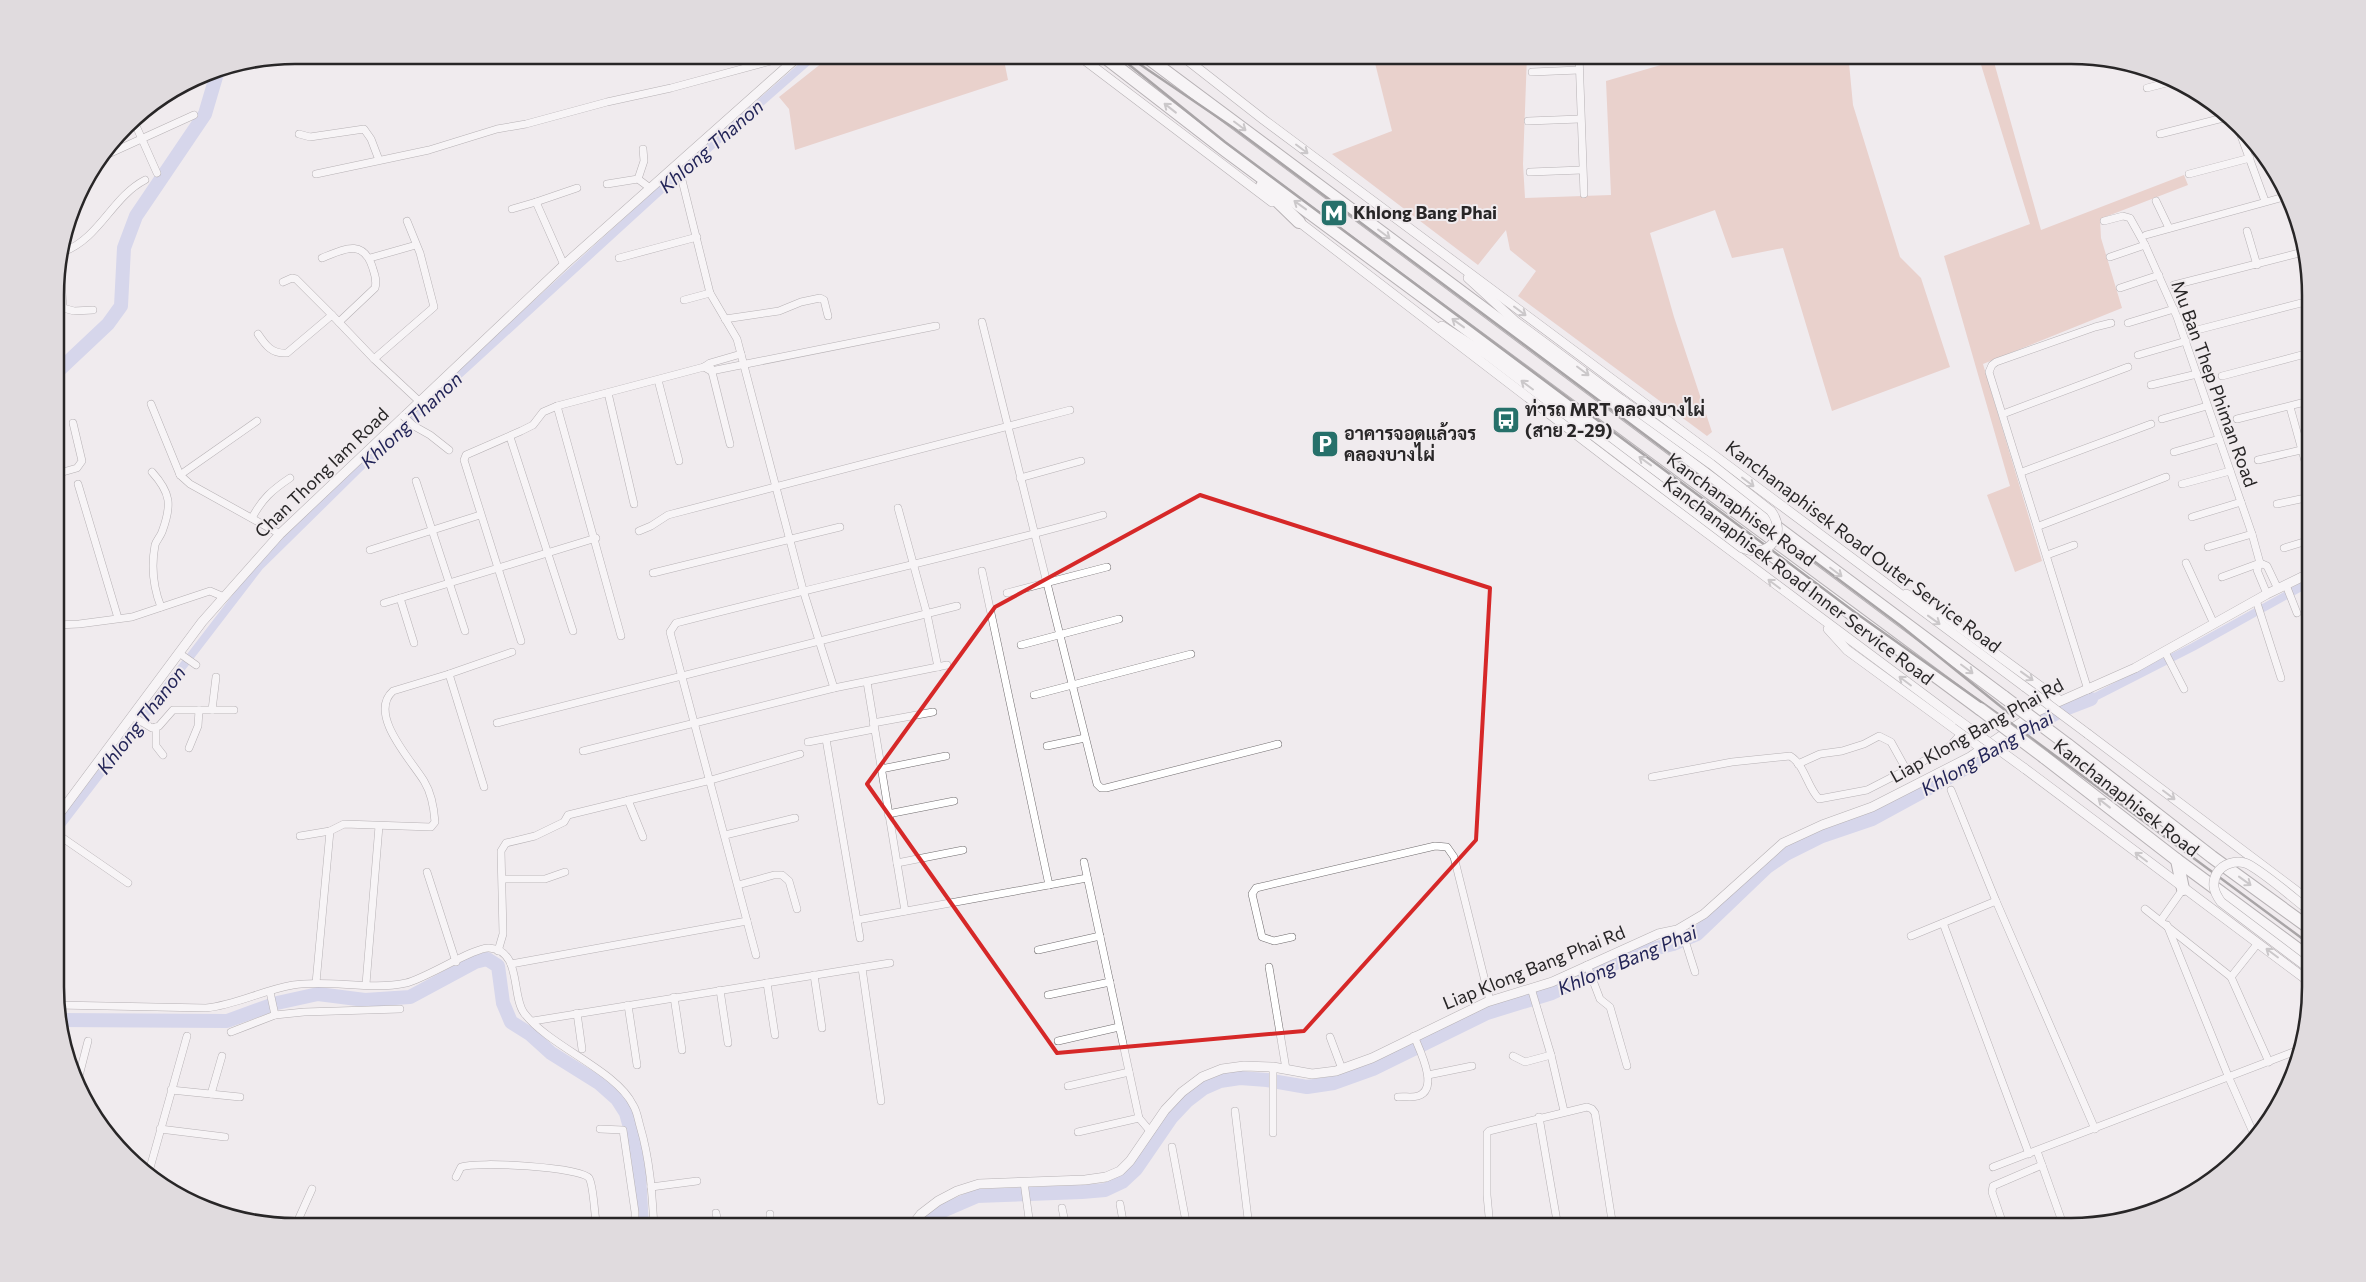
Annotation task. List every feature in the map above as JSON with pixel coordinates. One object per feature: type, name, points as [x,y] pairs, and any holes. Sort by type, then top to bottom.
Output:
[{"type":"highway","name":"Kanchanaphisek Road","points":[[1114,64],[1226,151],[1980,709],[2177,860],[2302,952]]},
{"type":"highway","name":"Kanchanaphisek Road","points":[[1156,64],[2004,697],[2212,857],[2302,922]]},
{"type":"highway","points":[[1226,151],[1299,222]]},
{"type":"highway","points":[[2177,860],[2183,889]]},
{"type":"main road","name":"Chan Thong Iam Road","points":[[64,808],[224,597],[280,534],[564,265],[650,188],[678,168],[790,64]]},
{"type":"main road","name":"Kanchanaphisek Road Inner Service Road","points":[[1090,64],[1177,132],[1299,222],[1616,466],[2302,976]]},
{"type":"main road","name":"Kanchanaphisek Road Outer Service Road","points":[[1193,64],[1424,240],[2302,895]]},
{"type":"main road","points":[[1385,288],[1487,355],[1742,548],[1750,552],[1760,551],[1773,543],[1779,528],[1777,519],[1771,511],[1711,464],[1515,321],[1424,240]]},
{"type":"main road","name":"Liap Klong Bang Phai Rd","points":[[918,1218],[932,1206],[957,1191],[980,1184],[1024,1184],[1106,1177],[1120,1171],[1130,1161],[1150,1131],[1177,1098],[1202,1077],[1222,1069],[1244,1066],[1286,1069],[1312,1074],[1342,1069],[1372,1058],[1490,1001],[1532,991],[1658,934],[1682,931],[1783,844],[1822,824],[1872,807],[1970,757],[1981,748],[2059,700],[2088,690],[2166,653],[2214,624],[2257,602],[2267,594],[2302,577]]},
{"type":"main road","points":[[1884,583],[1929,605],[2059,700]]},
{"type":"main road","points":[[1814,614],[1847,650],[1981,748]]},
{"type":"main road","points":[[2302,905],[2245,863],[2228,864],[2221,869],[2214,880],[2215,893],[2221,902],[2302,963]]},
{"type":"street","points":[[316,174],[429,150],[497,129],[526,124],[760,64]]},
{"type":"street","points":[[1579,64],[1584,194]]},
{"type":"street","points":[[1532,72],[1579,70]]},
{"type":"street","points":[[2147,88],[2165,83]]},
{"type":"street","points":[[113,152],[194,115]]},
{"type":"street","points":[[1528,121],[1580,119]]},
{"type":"street","points":[[2160,134],[2221,119]]},
{"type":"street","points":[[136,126],[157,172]]},
{"type":"street","points":[[299,134],[310,137],[364,129],[379,160]]},
{"type":"street","points":[[2243,140],[2265,201]]},
{"type":"street","points":[[638,180],[644,161],[643,149]]},
{"type":"street","points":[[2189,174],[2250,158]]},
{"type":"street","points":[[678,168],[710,293],[737,339],[742,354],[774,487],[803,590],[834,688]]},
{"type":"street","points":[[1530,172],[1582,170]]},
{"type":"street","points":[[68,249],[86,238],[130,190],[145,180]]},
{"type":"street","points":[[607,184],[638,180],[650,188]]},
{"type":"street","points":[[512,209],[577,188]]},
{"type":"street","points":[[2146,235],[2281,198]]},
{"type":"street","points":[[2156,201],[2169,228]]},
{"type":"street","points":[[536,202],[564,265]]},
{"type":"street","name":"Mu Ban Thep Phiman Road","points":[[2104,222],[2128,216],[2145,245],[2174,309],[2252,534],[2260,563],[2257,570],[2267,594]]},
{"type":"street","points":[[374,359],[434,307],[408,221]]},
{"type":"street","points":[[2247,231],[2257,264]]},
{"type":"street","points":[[619,258],[697,237]]},
{"type":"street","points":[[370,258],[416,245]]},
{"type":"street","points":[[2110,257],[2145,245]]},
{"type":"street","points":[[322,258],[347,248],[359,249],[370,258],[376,282],[375,288],[339,322]]},
{"type":"street","points":[[2174,286],[2298,253]]},
{"type":"street","points":[[2120,288],[2159,275]]},
{"type":"street","points":[[282,282],[296,278],[374,359],[419,401]]},
{"type":"street","points":[[684,300],[710,293]]},
{"type":"street","points":[[725,319],[779,311],[800,302],[820,298],[824,300],[828,316]]},
{"type":"street","points":[[2197,330],[2302,303]]},
{"type":"street","points":[[64,308],[94,310]]},
{"type":"street","points":[[2128,323],[2174,309]]},
{"type":"street","points":[[258,334],[267,348],[279,353],[287,353],[332,315]]},
{"type":"street","points":[[982,322],[1097,784],[1101,788],[1278,744]]},
{"type":"street","points":[[2088,690],[2022,472],[1989,372],[1992,365],[2096,326],[2111,324]]},
{"type":"street","points":[[708,367],[744,363],[936,326]]},
{"type":"street","points":[[2138,355],[2186,342]]},
{"type":"street","points":[[521,641],[480,515],[464,460],[466,455],[510,437],[533,424],[543,412],[557,406],[708,367],[742,354]]},
{"type":"street","points":[[2222,376],[2302,356]]},
{"type":"street","points":[[708,367],[730,444]]},
{"type":"street","points":[[2003,414],[2128,367]]},
{"type":"street","points":[[2152,386],[2197,374]]},
{"type":"street","points":[[658,380],[678,461]]},
{"type":"street","points":[[608,393],[634,504]]},
{"type":"street","points":[[2237,419],[2302,403]]},
{"type":"street","points":[[151,404],[180,475],[190,484],[280,534]]},
{"type":"street","points":[[557,406],[596,538],[621,636]]},
{"type":"street","points":[[2162,419],[2207,406]]},
{"type":"street","points":[[2290,407],[2302,454]]},
{"type":"street","points":[[639,531],[652,526],[668,514],[1008,428],[1070,410]]},
{"type":"street","points":[[404,415],[414,426],[430,434],[449,450]]},
{"type":"street","points":[[180,475],[257,421]]},
{"type":"street","points":[[64,472],[77,468],[82,461],[73,423]]},
{"type":"street","points":[[2022,472],[2151,424]]},
{"type":"street","points":[[510,437],[573,631]]},
{"type":"street","points":[[2174,452],[2219,438]]},
{"type":"street","points":[[2258,460],[2300,450]]},
{"type":"street","points":[[1020,478],[1081,461]]},
{"type":"street","points":[[152,472],[168,494],[167,517],[161,535],[155,543],[153,567],[153,582],[161,607]]},
{"type":"street","points":[[2182,484],[2230,472]]},
{"type":"street","points":[[2038,526],[2166,477]]},
{"type":"street","points":[[252,518],[261,501],[270,491],[290,478]]},
{"type":"street","points":[[416,481],[465,632]]},
{"type":"street","points":[[78,484],[118,618]]},
{"type":"street","points":[[2277,504],[2302,499]]},
{"type":"street","points":[[2192,517],[2241,502]]},
{"type":"street","points":[[898,508],[914,564],[938,667]]},
{"type":"street","points":[[370,550],[480,515]]},
{"type":"street","points":[[756,955],[684,677],[670,632],[676,623],[1035,534],[1103,515]]},
{"type":"street","points":[[653,573],[840,526]]},
{"type":"street","points":[[2208,547],[2252,534]]},
{"type":"street","points":[[384,603],[498,570],[596,538]]},
{"type":"street","points":[[2284,548],[2302,542]]},
{"type":"street","points":[[2047,555],[2074,545]]},
{"type":"street","points":[[2186,563],[2214,624]]},
{"type":"street","points":[[2222,577],[2260,563]]},
{"type":"street","name":"Mu Ban Thep Phiman Road","points":[[2260,563],[2267,566],[2284,587],[2293,601],[2297,613]]},
{"type":"street","points":[[1008,593],[1107,567]]},
{"type":"street","points":[[982,571],[1049,885]]},
{"type":"street","points":[[64,624],[132,617],[210,591],[224,597]]},
{"type":"street","points":[[400,598],[414,643]]},
{"type":"street","points":[[2257,602],[2280,678]]},
{"type":"street","points":[[498,723],[820,643],[957,606]]},
{"type":"street","points":[[1021,645],[1119,619]]},
{"type":"street","points":[[300,836],[330,831],[344,824],[431,827],[435,822],[431,797],[424,781],[400,750],[392,734],[384,704],[385,697],[392,691],[512,652]]},
{"type":"street","points":[[2166,653],[2184,689]]},
{"type":"street","points":[[181,654],[196,665]]},
{"type":"street","points":[[1034,695],[1191,654]]},
{"type":"street","points":[[583,751],[834,688],[947,665]]},
{"type":"street","points":[[449,674],[484,787]]},
{"type":"street","points":[[212,710],[216,676]]},
{"type":"street","points":[[867,682],[905,911]]},
{"type":"street","points":[[134,718],[152,728],[156,727],[173,710],[234,710]]},
{"type":"street","points":[[189,748],[198,726],[199,710]]},
{"type":"street","points":[[808,742],[933,712]]},
{"type":"street","points":[[156,727],[156,746],[164,755]]},
{"type":"street","points":[[1652,777],[1783,755],[1790,756],[1798,764],[1814,794],[1819,799],[1867,790],[1947,749],[1961,734]]},
{"type":"street","points":[[1798,764],[1820,754],[1842,751],[1858,746],[1878,736],[1891,742],[1906,769]]},
{"type":"street","points":[[1046,746],[1085,738]]},
{"type":"street","points":[[826,739],[860,938]]},
{"type":"street","points":[[498,951],[503,934],[502,852],[506,843],[535,836],[564,822],[568,815],[711,780],[800,754]]},
{"type":"street","points":[[880,769],[946,756]]},
{"type":"street","points":[[1951,790],[1996,901],[2095,1129]]},
{"type":"street","points":[[628,800],[643,838]]},
{"type":"street","points":[[888,814],[954,802]]},
{"type":"street","points":[[725,836],[794,818]]},
{"type":"street","points":[[366,984],[379,826]]},
{"type":"street","points":[[316,983],[330,831]]},
{"type":"street","points":[[64,839],[128,883]]},
{"type":"street","points":[[1292,937],[1274,941],[1262,937],[1252,894],[1256,888],[1435,846],[1447,847],[1454,857],[1490,1001]]},
{"type":"street","points":[[897,862],[963,850]]},
{"type":"street","points":[[1084,862],[1139,1118],[1150,1131]]},
{"type":"street","points":[[427,872],[456,962]]},
{"type":"street","points":[[503,879],[546,879],[565,872]]},
{"type":"street","points":[[738,885],[774,875],[782,875],[789,881],[797,909]]},
{"type":"street","points":[[857,920],[1087,878]]},
{"type":"street","points":[[2161,920],[2183,889]]},
{"type":"street","points":[[1911,936],[1996,901]]},
{"type":"street","points":[[2145,908],[2231,977],[2269,1062]]},
{"type":"street","points":[[511,964],[747,921]]},
{"type":"street","points":[[1943,923],[2029,1154]]},
{"type":"street","points":[[2167,925],[2229,1078],[2254,1129]]},
{"type":"street","points":[[1682,931],[1695,972]]},
{"type":"street","points":[[1038,950],[1100,936]]},
{"type":"street","points":[[2231,977],[2258,943]]},
{"type":"street","points":[[64,1005],[206,1008],[224,1006],[292,985],[316,983],[392,986],[408,983],[489,948],[498,951],[511,964],[518,999],[524,1012],[558,1042],[623,1090],[634,1105],[649,1155],[654,1218]]},
{"type":"street","points":[[533,1021],[628,1004],[890,963]]},
{"type":"street","points":[[1269,967],[1286,1069]]},
{"type":"street","points":[[1588,967],[1600,999],[1610,1007],[1627,1066]]},
{"type":"street","points":[[862,968],[881,1101]]},
{"type":"street","points":[[814,975],[822,1028]]},
{"type":"street","points":[[767,982],[775,1035]]},
{"type":"street","points":[[1048,995],[1110,982]]},
{"type":"street","points":[[720,990],[728,1042]]},
{"type":"street","points":[[1532,991],[1552,1056],[1564,1111]]},
{"type":"street","points":[[270,993],[275,1014]]},
{"type":"street","points":[[674,997],[682,1050]]},
{"type":"street","points":[[628,1004],[637,1065]]},
{"type":"street","points":[[231,1032],[275,1014],[400,1009]]},
{"type":"street","points":[[577,1013],[582,1049]]},
{"type":"street","points":[[1058,1041],[1120,1027]]},
{"type":"street","points":[[150,1168],[187,1036]]},
{"type":"street","points":[[1330,1037],[1342,1069]]},
{"type":"street","points":[[1398,1096],[1418,1096],[1424,1092],[1428,1075],[1415,1038]]},
{"type":"street","points":[[80,1073],[88,1041]]},
{"type":"street","points":[[1994,1167],[2293,1052]]},
{"type":"street","points":[[211,1094],[222,1056]]},
{"type":"street","points":[[1513,1056],[1525,1062],[1552,1056]]},
{"type":"street","points":[[1428,1075],[1472,1066]]},
{"type":"street","points":[[1272,1069],[1273,1134]]},
{"type":"street","points":[[1068,1086],[1129,1072]]},
{"type":"street","points":[[171,1090],[240,1097]]},
{"type":"street","points":[[1489,1218],[1487,1195],[1487,1133],[1564,1111],[1587,1107],[1592,1108],[1595,1113],[1612,1218]]},
{"type":"street","points":[[1235,1111],[1248,1218]]},
{"type":"street","points":[[1078,1132],[1139,1118]]},
{"type":"street","points":[[1539,1118],[1556,1218]]},
{"type":"street","points":[[160,1129],[225,1137]]},
{"type":"street","points":[[600,1129],[623,1130],[635,1218]]},
{"type":"street","points":[[1172,1147],[1185,1218]]},
{"type":"street","points":[[2037,1150],[2061,1218]]},
{"type":"street","points":[[456,1177],[461,1167],[475,1164],[540,1166],[583,1174],[590,1181],[596,1218]]},
{"type":"street","points":[[2001,1218],[1992,1192],[1993,1186],[2042,1165]]},
{"type":"street","points":[[652,1187],[697,1182]]},
{"type":"street","points":[[1024,1184],[1028,1218]]},
{"type":"street","points":[[299,1218],[312,1189]]},
{"type":"street","points":[[1120,1204],[1122,1218]]},
{"type":"street","points":[[1062,1208],[1064,1218]]},
{"type":"street","points":[[716,1213],[717,1218]]},
{"type":"highlighted area","points":[[1200,495],[1490,588],[1476,840],[1304,1031],[1057,1053],[867,784],[995,607]]},
{"type":"shaded area","points":[[821,64],[1005,64],[1008,80],[795,150],[789,109],[779,97]]},
{"type":"shaded area","points":[[1375,64],[1527,64],[1523,164],[1525,198],[1611,195],[1606,81],[1664,64],[1849,64],[1853,105],[1900,257],[1921,278],[1950,367],[1832,411],[1783,248],[1732,258],[1715,210],[1650,233],[1674,317],[1712,432],[1707,436],[1518,296],[1536,271],[1510,250],[1506,230],[1478,265],[1332,154],[1392,131]]},
{"type":"shaded area","points":[[1981,64],[1995,64],[2041,230],[2184,175],[2188,185],[2100,219],[2101,238],[2122,308],[1983,364],[2042,561],[2015,572],[1987,495],[2010,486],[1944,256],[2030,224]]},
{"type":"waterway","name":"Khlong Thanon","points":[[64,821],[259,567],[394,434],[664,187],[805,64]]},
{"type":"waterway","points":[[64,365],[108,324],[121,306],[124,248],[136,216],[205,114],[216,78]]},
{"type":"waterway","name":"Khlong Bang Phai","points":[[2091,699],[2193,647],[2302,586]]},
{"type":"waterway","name":"Khlong Bang Phai","points":[[933,1218],[940,1212],[977,1196],[1105,1190],[1122,1182],[1136,1169],[1171,1118],[1187,1101],[1204,1088],[1220,1081],[1240,1078],[1267,1080],[1307,1087],[1334,1083],[1373,1069],[1487,1013],[1552,993],[1637,953],[1673,944],[1697,934],[1767,867],[1786,854],[1822,836],[1872,819],[1973,764],[1982,754],[2060,711],[2091,699]]},
{"type":"waterway","name":"Khlong Bang Phai","points":[[66,1020],[227,1021],[277,1003],[318,994],[365,1000],[410,997],[475,962],[487,959],[498,966],[503,1003],[511,1022],[530,1034],[551,1053],[599,1083],[617,1099],[626,1113],[638,1156],[641,1218]]},
{"type":"railway","points":[[1128,64],[1225,142],[1856,613],[2015,726],[2302,938]]},
{"type":"railway","points":[[1139,64],[1235,129],[1901,626],[2010,714]]},
{"type":"place","name":"Khlong Bang Phai","points":[[1334,213]]},
{"type":"place","name":"ท่ารถ MRT คลองบางไผ่ (สาย 2-29)","points":[[1506,420]]},
{"type":"place","name":"อาคารจอดแล้วจร คลองบางไผ่","points":[[1325,444]]}]
